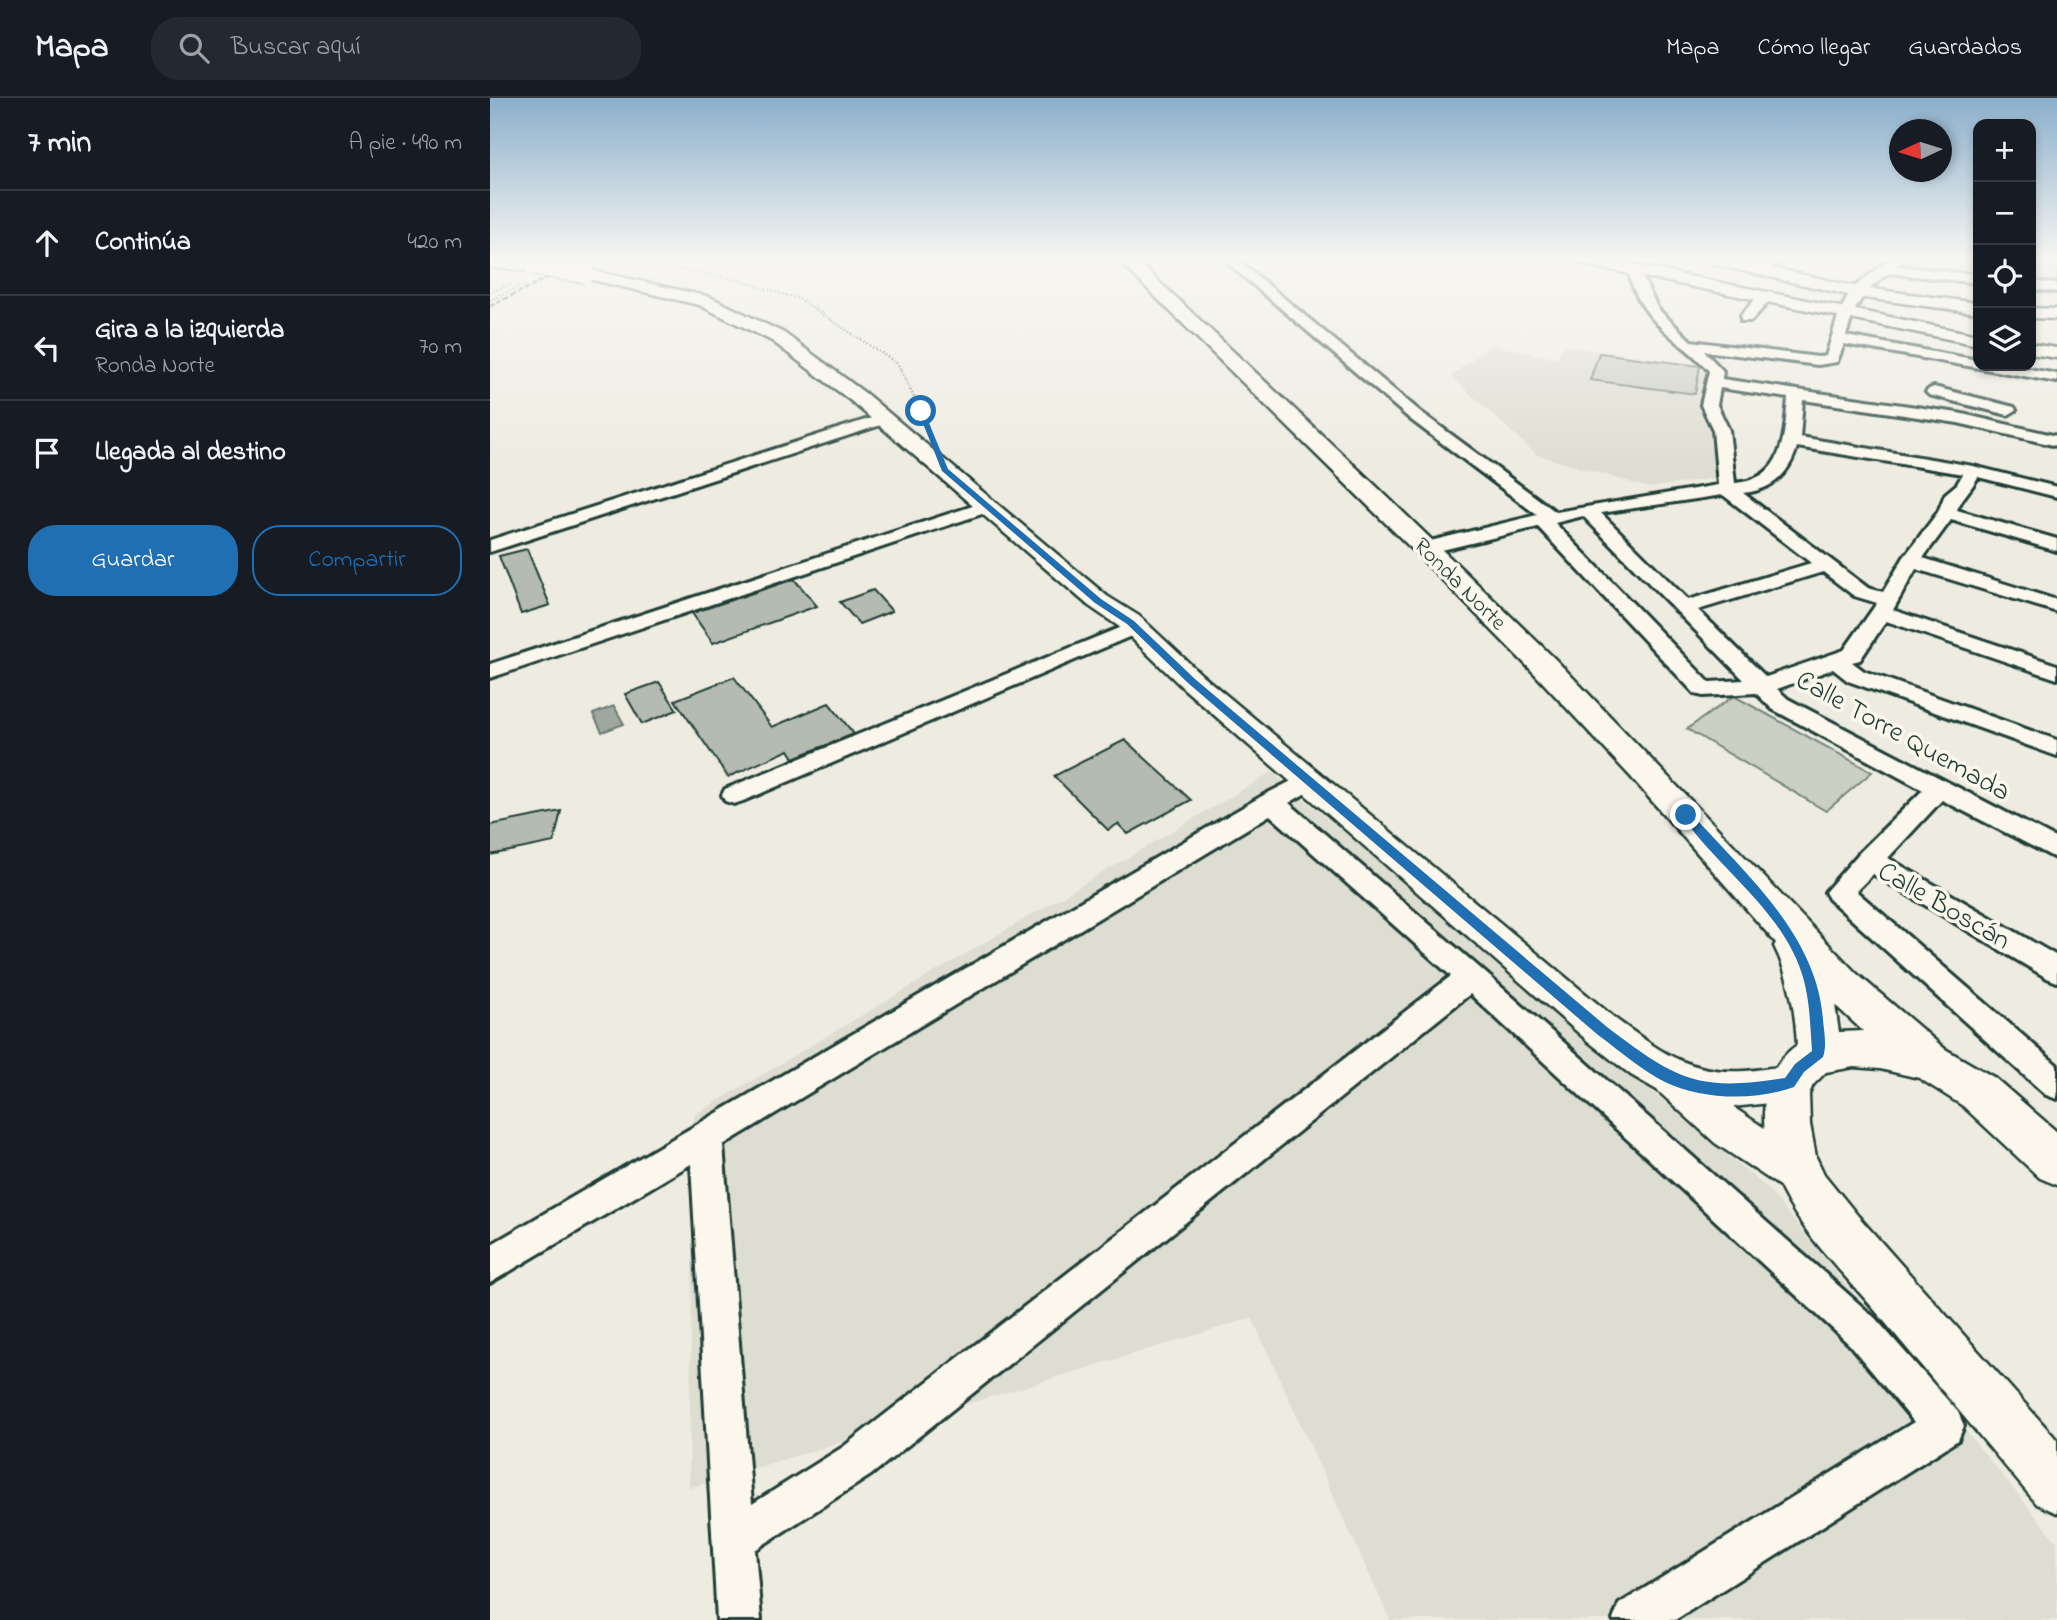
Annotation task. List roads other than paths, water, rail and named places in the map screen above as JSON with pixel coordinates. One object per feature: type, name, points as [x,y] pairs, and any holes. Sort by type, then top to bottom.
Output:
[{"type":"main road","name":"Ronda Norte","points":[[1199,330],[1425,548],[1602,725],[1782,923],[1877,1019],[1929,1062]]},
{"type":"main road","name":"Ronda Norte","points":[[1782,923],[1807,969],[1815,999],[1804,1068],[1786,1115],[1791,1152],[1798,1175]]},
{"type":"main road","points":[[1804,1068],[1850,1049],[1882,1051],[1929,1062],[1969,1086],[2057,1163]]},
{"type":"main road","points":[[1798,1175],[1836,1226],[2057,1484]]},
{"type":"street","points":[[764,330],[788,344],[884,419],[1098,601],[1136,627],[1192,681],[1603,1031],[1645,1063],[1671,1078],[1730,1129],[1798,1175]]},
{"type":"street","name":"Calle Torre Quemada","points":[[1314,330],[1416,416],[1546,518],[1703,689],[1763,686]]},
{"type":"street","points":[[1669,330],[1716,371],[1709,405],[1721,430],[1727,489],[1884,607],[2057,672]]},
{"type":"street","points":[[1688,345],[1818,362],[1832,359],[1841,330]]},
{"type":"street","points":[[1927,330],[1973,339]]},
{"type":"street","points":[[1932,414],[1946,334]]},
{"type":"street","points":[[1838,339],[1937,375],[2020,413]]},
{"type":"street","points":[[2036,350],[2057,353]]},
{"type":"street","points":[[1937,375],[1973,365]]},
{"type":"street","points":[[2017,371],[2057,378]]},
{"type":"street","points":[[1715,383],[1932,414],[2057,441]]},
{"type":"street","points":[[1425,548],[1587,510],[1764,483],[1783,463],[1792,442],[1796,396]]},
{"type":"street","points":[[490,546],[884,419]]},
{"type":"street","points":[[1792,442],[1973,471],[2057,492]]},
{"type":"street","points":[[1939,465],[1951,504]]},
{"type":"street","points":[[1763,686],[1852,655],[1911,561],[1973,471]]},
{"type":"street","points":[[1951,504],[2057,545]]},
{"type":"street","points":[[490,671],[988,506]]},
{"type":"street","name":"Calle Torre Quemada","points":[[1587,510],[1780,704],[2057,850]]},
{"type":"street","points":[[1911,561],[2057,606]]},
{"type":"street","points":[[1685,607],[1825,565]]},
{"type":"street","points":[[734,796],[1136,627]]},
{"type":"street","name":"Calle Torre Quemada","points":[[1836,661],[1856,676],[2057,748]]},
{"type":"street","points":[[490,1265],[1309,780]]},
{"type":"street","points":[[1939,788],[1839,892],[2057,1085]]},
{"type":"street","points":[[1270,803],[1471,977],[1862,1331],[1944,1426],[1635,1620]]},
{"type":"street","name":"Calle Boscán","points":[[1868,859],[2057,970]]},
{"type":"street","points":[[734,1539],[857,1461],[1471,977]]},
{"type":"street","points":[[1671,1078],[1710,1090],[1744,1090],[1804,1068]]},
{"type":"street","points":[[706,1137],[739,1620]]}]
